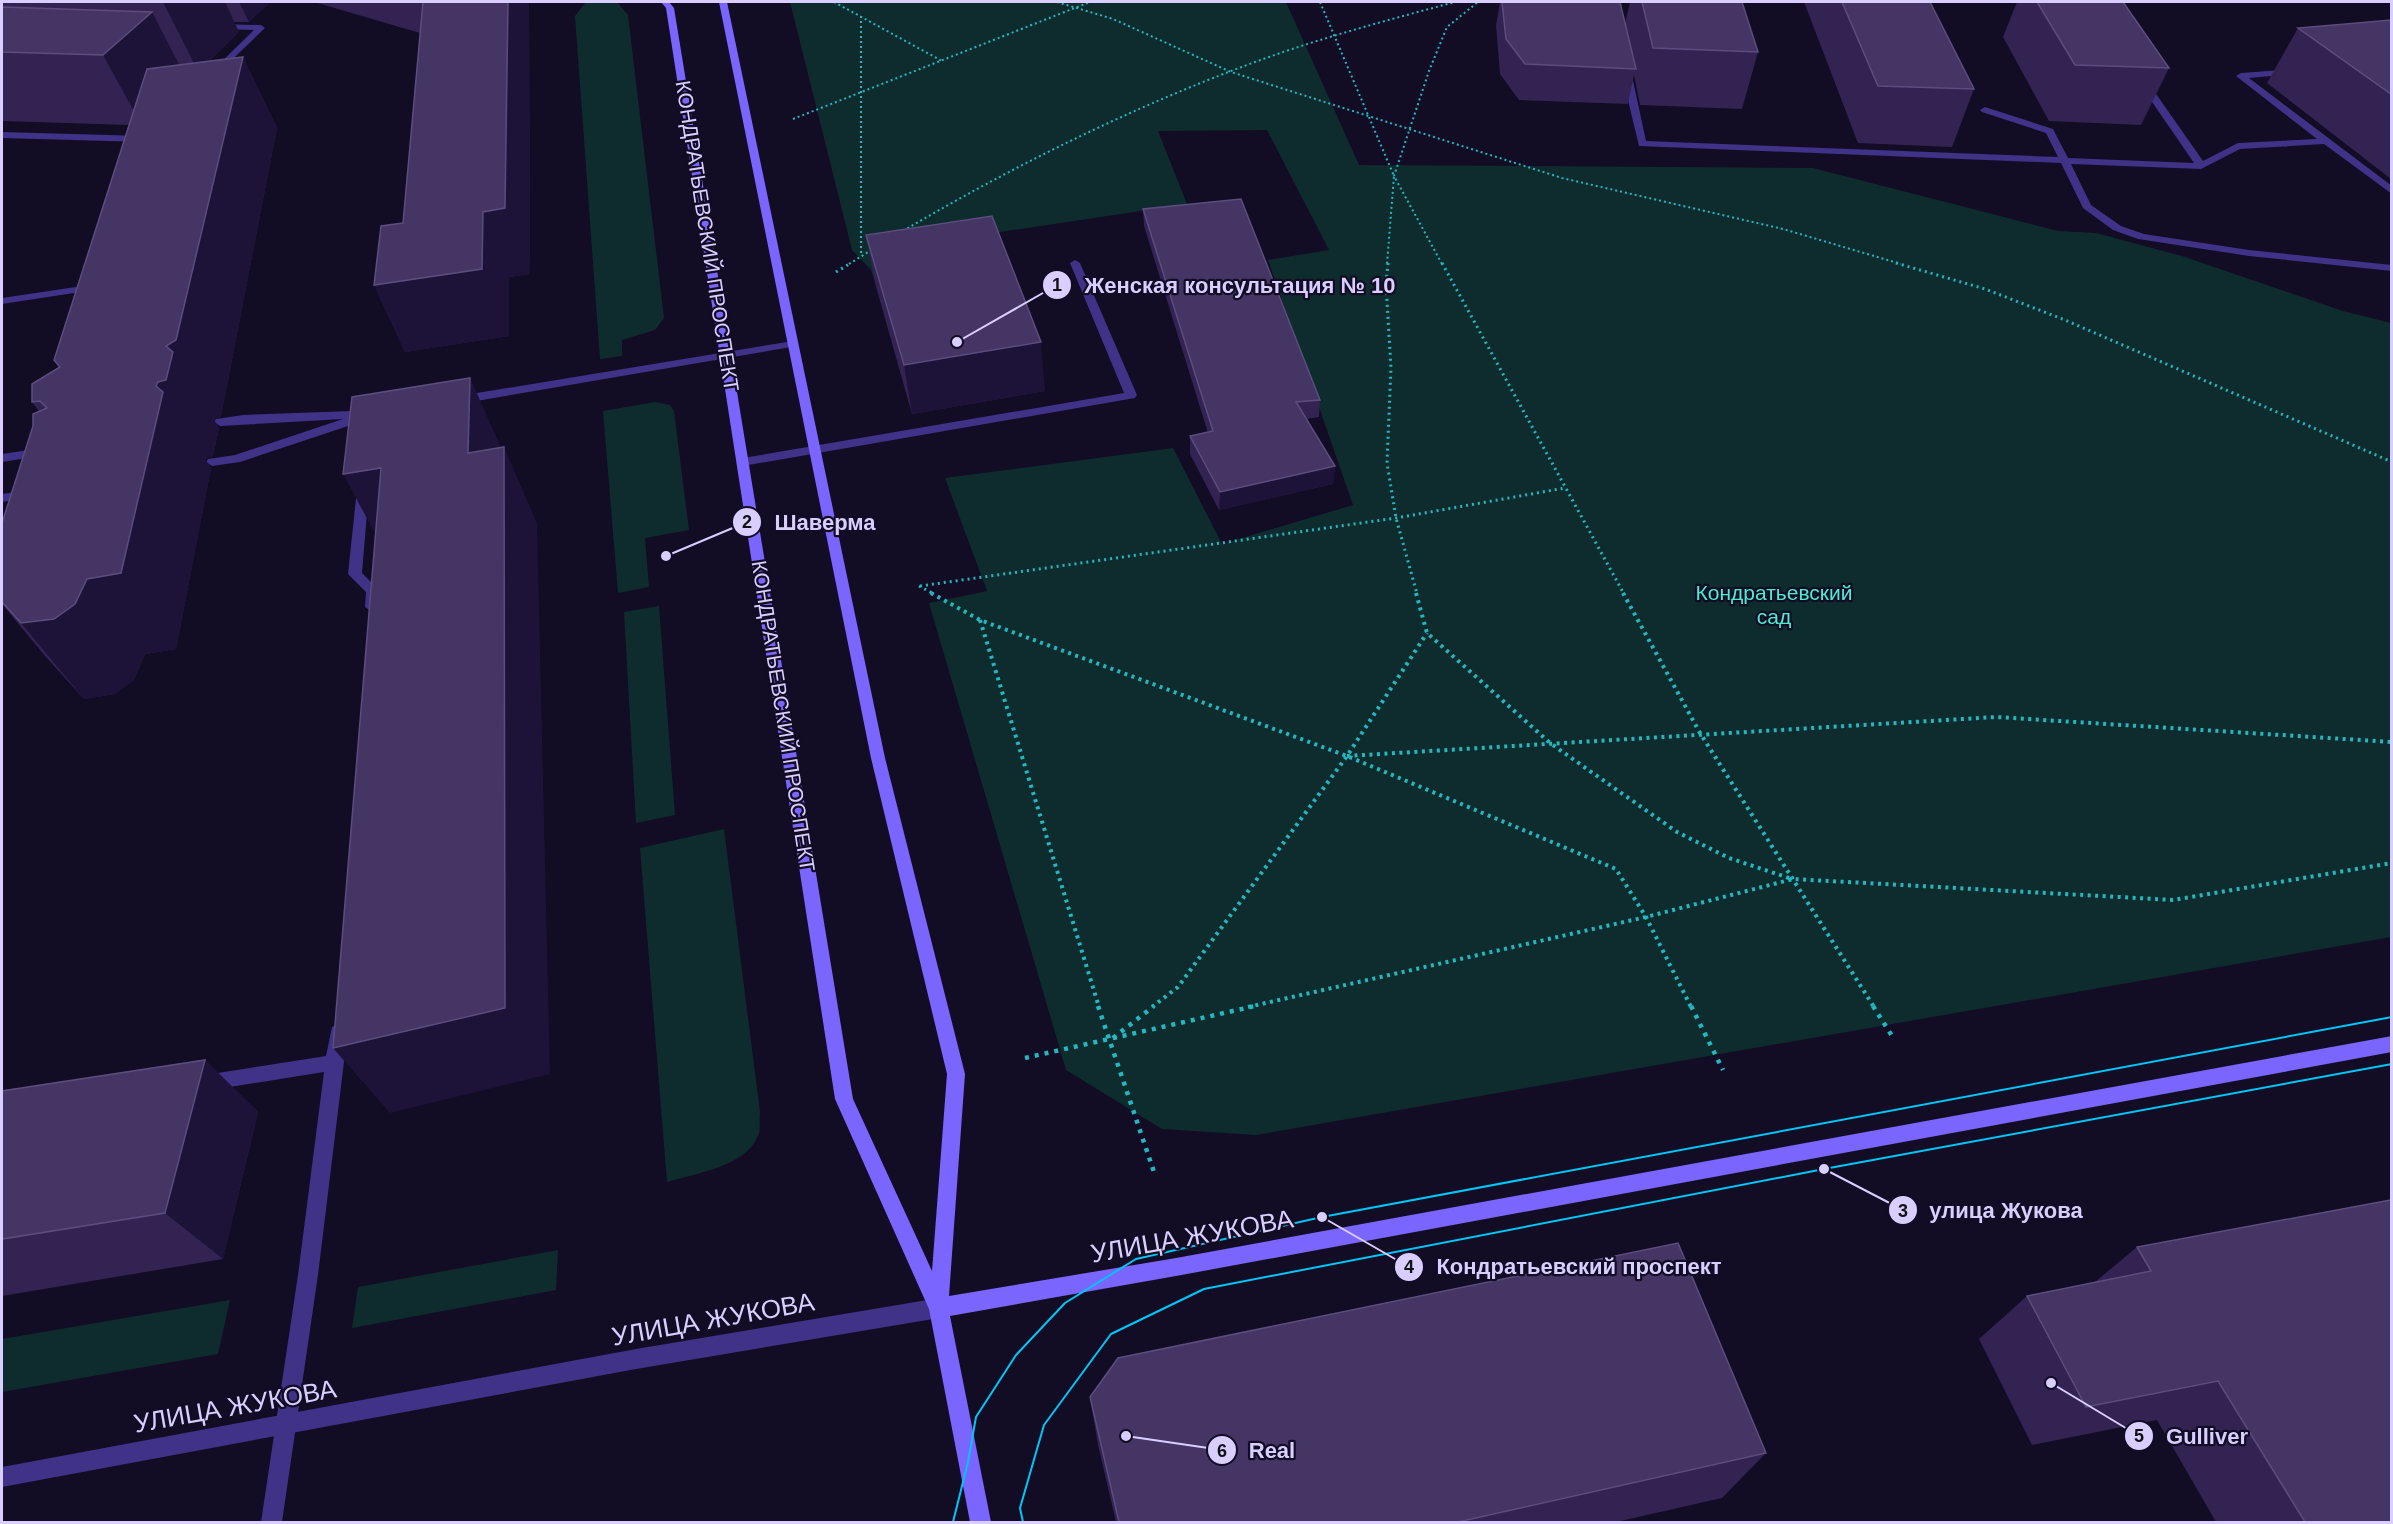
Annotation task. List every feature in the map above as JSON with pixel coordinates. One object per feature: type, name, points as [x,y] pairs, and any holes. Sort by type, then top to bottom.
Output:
[{"type":"main road","name":"КОНДРАТЬЕВСКИЙ ПРОСПЕКТ","points":[[665,2],[670,8],[727,356],[844,1099],[939,1308],[980,1522]]},
{"type":"main road","name":"КОНДРАТЬЕВСКИЙ ПРОСПЕКТ","points":[[723,2],[878,758],[956,1074],[939,1308]]},
{"type":"main road","name":"УЛИЦА ЖУКОВА","points":[[939,1308],[1176,1268],[2391,1044]]},
{"type":"street","points":[[211,77],[261,28],[214,26]]},
{"type":"street","points":[[1623,55],[1642,144],[2201,166],[2238,146],[2327,141]]},
{"type":"street","points":[[2135,70],[2201,166]]},
{"type":"street","points":[[2300,71],[2241,76],[2391,191]]},
{"type":"street","points":[[1985,110],[2050,131],[2087,206],[2117,228],[2142,237],[2249,253],[2391,268]]},
{"type":"street","points":[[2,135],[152,141]]},
{"type":"street","points":[[743,462],[1131,395],[1075,263]]},
{"type":"street","points":[[2,301],[106,286],[103,297]]},
{"type":"street","points":[[451,401],[793,344]]},
{"type":"street","points":[[220,422],[376,413]]},
{"type":"street","points":[[368,437],[376,413]]},
{"type":"street","points":[[212,462],[236,459],[376,413]]},
{"type":"street","points":[[2,458],[56,450]]},
{"type":"street","points":[[365,471],[355,574],[373,591],[370,627]]},
{"type":"street","points":[[2,498],[44,491]]},
{"type":"street","points":[[271,1522],[287,1424],[335,1062],[339,1015]]},
{"type":"street","points":[[186,1086],[335,1062]]},
{"type":"street","name":"УЛИЦА ЖУКОВА","points":[[2,1477],[636,1359],[939,1308]]},
{"type":"path","points":[[834,2],[943,62]]},
{"type":"path","points":[[1057,2],[1113,19],[1231,72],[1562,178],[1783,229],[1985,290],[2065,320],[2391,462]]},
{"type":"path","points":[[793,120],[1090,2]]},
{"type":"path","points":[[1320,2],[1394,176],[1700,733],[1892,1036]]},
{"type":"path","points":[[900,232],[967,192],[1148,106],[1231,72],[1335,36],[1455,2]]},
{"type":"path","points":[[1478,2],[1447,27],[1429,71],[1394,176],[1386,284],[1391,368],[1387,463],[1396,518],[1427,633],[1550,743],[1677,832],[1729,858],[1792,879],[2174,900],[2391,863]]},
{"type":"path","points":[[861,16],[861,256]]},
{"type":"path","points":[[836,272],[881,244]]},
{"type":"path","points":[[1565,488],[1396,518],[919,586],[980,620],[1347,756],[1616,869],[1646,917],[1723,1070]]},
{"type":"path","points":[[980,620],[1110,1040],[1155,1175]]},
{"type":"path","points":[[1110,1040],[1178,987],[1347,756],[1427,633]]},
{"type":"path","points":[[1347,756],[1996,717],[2391,742]]},
{"type":"path","points":[[1024,1058],[1646,917],[1792,879]]},
{"type":"green space","points":[[586,2],[617,2],[628,15],[664,318],[655,330],[622,340],[622,356],[600,359],[575,16]]},
{"type":"green space","name":"Кондратьевский сад","points":[[790,2],[1286,2],[1359,165],[1813,168],[2058,231],[2096,233],[2182,256],[2343,311],[2391,323],[2391,937],[1256,1135],[1162,1129],[1066,1070],[929,603],[987,591],[945,478],[1173,448],[1222,544],[1353,505],[1268,260],[1329,250],[1267,130],[1158,131],[1187,204],[987,234],[995,260],[874,279],[871,270],[852,250]]},
{"type":"green space","points":[[655,402],[670,405],[674,411],[689,530],[645,538],[649,587],[618,593],[603,411]]},
{"type":"green space","points":[[659,606],[675,815],[636,823],[624,612]]},
{"type":"green space","points":[[724,829],[760,1112],[759,1131],[752,1146],[731,1162],[667,1182],[640,848]]},
{"type":"green space","points":[[558,1250],[556,1290],[352,1328],[358,1287]]},
{"type":"green space","points":[[230,1300],[218,1354],[2,1392],[2,1339]]},
{"type":"building","points":[[423,2],[508,2],[505,208],[483,212],[482,269],[374,285],[381,226],[403,223]]},
{"type":"building","points":[[1502,2],[1620,2],[1636,69],[1525,64],[1506,39]]},
{"type":"building","points":[[1642,2],[1742,2],[1758,52],[1653,48]]},
{"type":"building","points":[[1842,2],[1930,2],[1974,89],[1878,86]]},
{"type":"building","points":[[2037,2],[2123,2],[2169,68],[2075,65]]},
{"type":"building","points":[[2,7],[152,12],[103,55],[2,52]]},
{"type":"building","points":[[2391,20],[2391,94],[2298,28]]},
{"type":"building","points":[[243,57],[176,340],[166,346],[173,352],[166,380],[158,382],[156,386],[163,392],[121,573],[87,579],[75,604],[54,619],[21,623],[2,602],[2,523],[33,426],[33,414],[47,408],[40,401],[32,402],[32,384],[60,367],[54,360],[147,69]]},
{"type":"building","points":[[1241,199],[1320,400],[1296,402],[1335,466],[1220,492],[1190,436],[1213,431],[1143,209]]},
{"type":"building","points":[[992,216],[1041,342],[904,365],[866,235]]},
{"type":"building","points":[[470,378],[468,453],[504,447],[505,1008],[333,1048],[381,468],[343,474],[352,397]]},
{"type":"building","points":[[205,1060],[165,1213],[2,1239],[2,1091]]},
{"type":"building","points":[[2391,1200],[2391,1522],[2305,1522],[2218,1381],[2086,1407],[2027,1296],[2151,1271],[2137,1247]]},
{"type":"building","points":[[1678,1243],[1766,1453],[1458,1522],[1119,1522],[1090,1397],[1118,1358]]},
{"type":"tram line","points":[[953,1522],[968,1462],[976,1417],[1016,1355],[1065,1303],[1136,1259],[1322,1217],[2392,1017]]},
{"type":"tram line","points":[[1023,1522],[1020,1508],[1044,1425],[1111,1334],[1204,1289],[1824,1169],[2392,1064]]},
{"type":"place","name":"Женская консультация № 10","points":[[957,342]]},
{"type":"place","name":"Шаверма","points":[[666,556]]},
{"type":"place","name":"улица Жукова","points":[[1824,1169]]},
{"type":"place","name":"Кондратьевский проспект","points":[[1322,1217]]},
{"type":"place","name":"Gulliver","points":[[2051,1383]]},
{"type":"place","name":"Real","points":[[1126,1436]]}]
